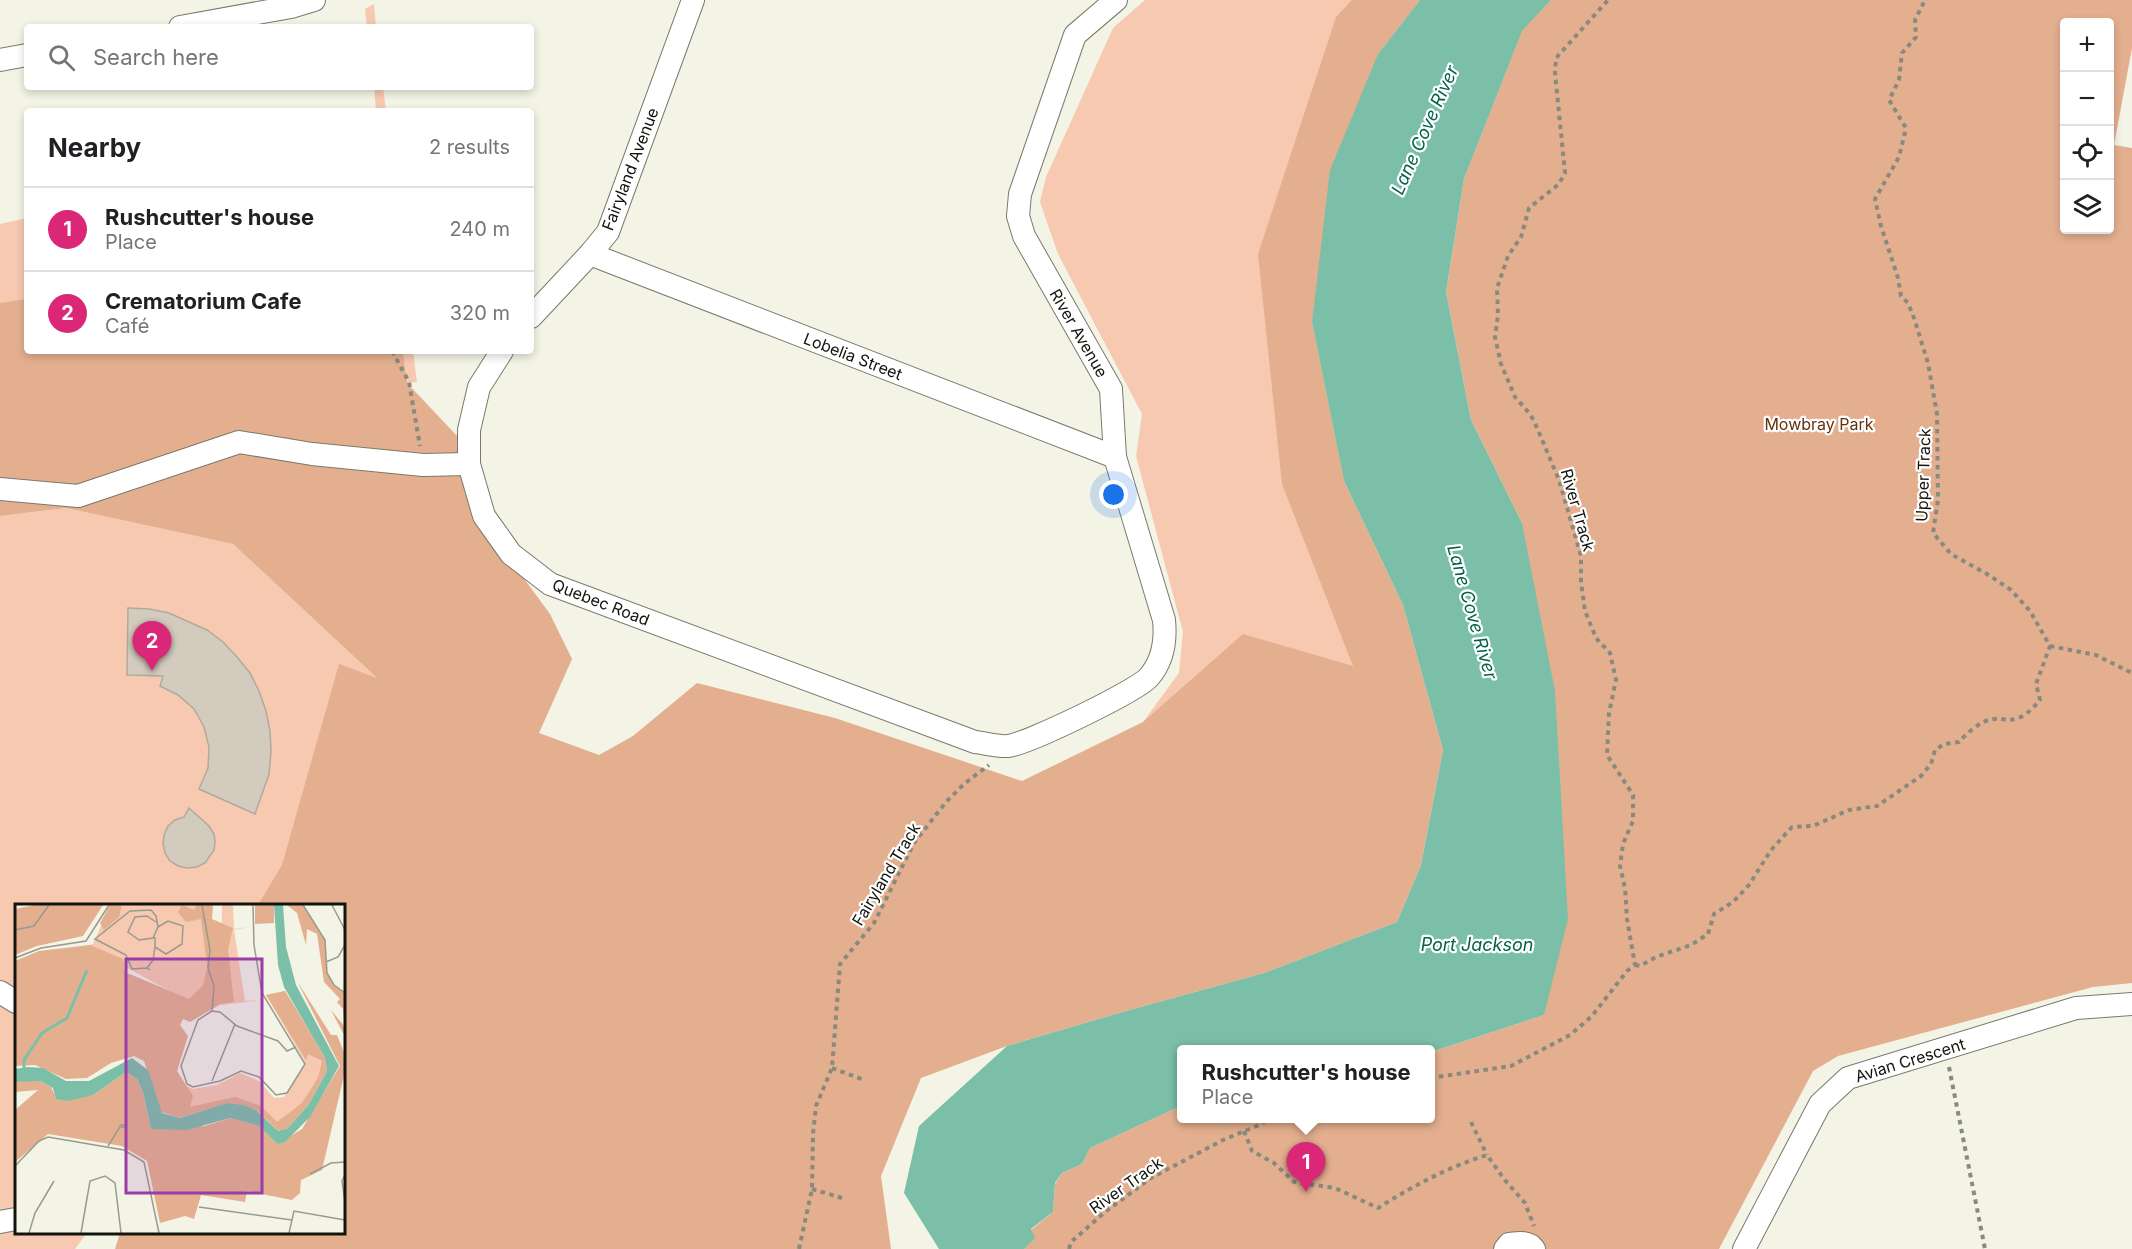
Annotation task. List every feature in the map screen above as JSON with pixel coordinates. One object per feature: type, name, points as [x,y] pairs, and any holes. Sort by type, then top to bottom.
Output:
[{"type":"street","points":[[197,24],[291,7],[314,0]]},
{"type":"street","name":"Fairyland Avenue","points":[[534,314],[608,232],[693,0]]},
{"type":"street","name":"River Avenue","points":[[1008,746],[1042,735],[1139,686],[1149,677],[1162,654],[1164,620],[1115,457],[1111,389],[1024,236],[1018,216],[1020,194],[1075,35],[1116,0]]},
{"type":"street","points":[[0,60],[24,56]]},
{"type":"street","name":"Lobelia Street","points":[[590,254],[1115,457]]},
{"type":"street","points":[[0,489],[78,496],[239,442],[312,454],[423,465],[469,464],[469,430],[479,387],[500,354]]},
{"type":"street","name":"Quebec Road","points":[[469,464],[484,516],[511,554],[550,584],[975,742],[1008,746]]},
{"type":"street","points":[[0,992],[15,1001]]},
{"type":"street","name":"Avian Crescent","points":[[1744,1249],[1820,1104],[1848,1078],[2076,1008],[2132,1004]]},
{"type":"street","points":[[0,1222],[15,1219]]},
{"type":"street","points":[[1505,1249],[1509,1244],[1521,1242],[1532,1247]]},
{"type":"path","name":"River Track","points":[[1608,0],[1556,58],[1555,73],[1565,173],[1559,184],[1529,208],[1521,237],[1508,255],[1497,288],[1498,315],[1495,338],[1501,364],[1515,398],[1535,423],[1559,480],[1581,556],[1581,582],[1585,611],[1596,638],[1610,653],[1616,680],[1609,713],[1607,755],[1633,795],[1633,821],[1623,844],[1620,866],[1635,966]]},
{"type":"path","name":"Upper Track","points":[[1924,0],[1915,20],[1916,37],[1902,53],[1899,80],[1889,100],[1906,128],[1899,157],[1875,200],[1898,278],[1901,296],[1908,303],[1928,363],[1937,414],[1938,500],[1933,533],[1951,554],[2011,590],[2030,611],[2050,646]]},
{"type":"path","points":[[394,354],[409,382],[423,465]]},
{"type":"path","points":[[1435,1077],[1511,1066],[1570,1035],[1592,1016],[1628,971],[1656,957],[1691,945],[1708,934],[1714,914],[1733,902],[1749,885],[1771,850],[1792,827],[1812,826],[1849,810],[1877,806],[1921,776],[1931,764],[1935,750],[1944,744],[1959,742],[1977,726],[1994,719],[2006,721],[2020,718],[2031,710],[2040,700],[2036,684],[2050,646],[2096,655],[2132,673]]},
{"type":"path","name":"Fairyland Track","points":[[799,1249],[812,1189],[816,1106],[832,1068],[840,964],[874,923],[914,843],[946,802],[1008,746]]},
{"type":"path","points":[[1944,1049],[1985,1249]]},
{"type":"path","points":[[832,1068],[864,1080]]},
{"type":"path","points":[[1471,1122],[1487,1155],[1525,1203],[1538,1236],[1532,1247]]},
{"type":"path","name":"River Track","points":[[1069,1249],[1071,1242],[1105,1212],[1152,1178],[1261,1123]]},
{"type":"path","points":[[1244,1131],[1252,1152],[1274,1163],[1294,1182],[1335,1188],[1378,1208],[1447,1169],[1487,1155]]},
{"type":"path","points":[[812,1189],[842,1198]]},
{"type":"shaded area","points":[[1145,0],[1420,0],[1378,54],[1312,322],[1344,481],[1443,750],[1143,722],[1179,673],[1183,632],[1136,456],[1142,414],[1058,254],[1040,202],[1046,177],[1113,28]]},
{"type":"shaded area","points":[[374,4],[376,24],[367,24],[365,9]]},
{"type":"shaded area","points":[[374,90],[383,90],[386,108],[376,108]]},
{"type":"shaded area","points":[[24,219],[24,317],[0,329],[0,224]]},
{"type":"shaded area","points":[[403,354],[413,354],[417,382],[407,383]]},
{"type":"shaded area","points":[[66,508],[233,544],[378,679],[273,904],[15,904],[15,1234],[86,1234],[75,1249],[0,1249],[0,516]]},
{"type":"green space","points":[[1352,0],[1420,0],[1378,54],[1312,322],[1344,481],[1403,605],[1443,750],[1421,865],[1397,922],[1264,973],[1007,1046],[921,1078],[881,1176],[891,1249],[115,1249],[120,1234],[345,1234],[345,904],[259,904],[282,865],[339,664],[377,678],[233,544],[66,508],[0,516],[0,303],[24,299],[24,354],[403,354],[407,383],[460,439],[487,528],[550,614],[572,659],[539,733],[599,755],[633,736],[697,683],[835,718],[1022,781],[1143,722],[1243,634],[1353,666],[1282,484],[1258,254],[1336,17]]},
{"type":"green space","name":"Mowbray Park","points":[[1551,0],[2132,0],[2132,48],[2114,145],[2132,148],[2132,983],[2093,987],[1838,1056],[1813,1071],[1719,1249],[1024,1249],[1034,1238],[1031,1230],[1053,1212],[1055,1184],[1062,1173],[1082,1164],[1090,1148],[1177,1108],[1177,1123],[1435,1123],[1435,1051],[1544,1015],[1522,523],[1471,420],[1446,292],[1464,179],[1522,30]]},
{"type":"water","name":"Port Jackson","points":[[1420,0],[1551,0],[1522,31],[1464,179],[1446,292],[1471,420],[1522,523],[1555,691],[1568,919],[1544,1015],[1435,1051],[1435,1045],[1177,1045],[1177,1108],[1090,1148],[1082,1164],[1062,1173],[1055,1183],[1053,1212],[1031,1229],[1035,1238],[1024,1249],[939,1249],[904,1193],[919,1126],[1007,1046],[1264,973],[1397,922],[1421,865],[1443,750],[1403,605],[1344,481],[1312,322],[1330,170],[1378,54]]},
{"type":"building","points":[[128,608],[169,613],[207,630],[223,642],[250,673],[266,711],[271,752],[269,774],[255,814],[199,789],[208,768],[209,747],[204,727],[194,709],[178,695],[160,686],[163,676],[127,675]]},
{"type":"building","points":[[189,808],[209,826],[214,834],[215,842],[214,850],[205,863],[187,868],[170,861],[163,844],[168,826],[184,817]]},
{"type":"place","name":"Crematorium Cafe","points":[[152,671]]},
{"type":"place","name":"Rushcutter's house","points":[[1306,1192]]},
{"type":"water label","name":"Lane Cove River","points":[[1425,130]]},
{"type":"water label","name":"Lane Cove River","points":[[1472,612]]}]
